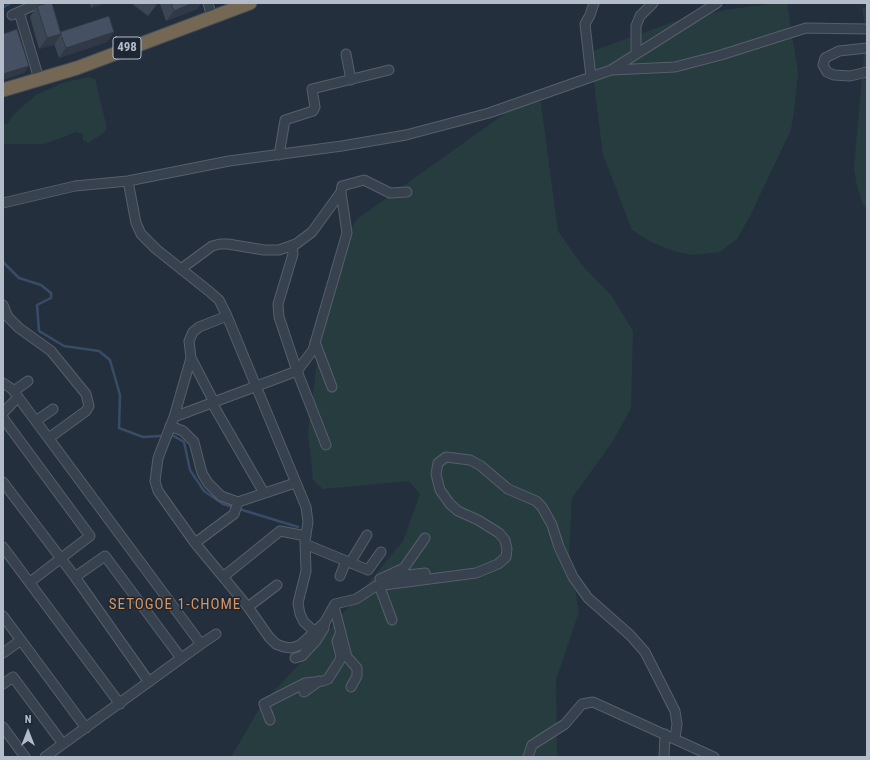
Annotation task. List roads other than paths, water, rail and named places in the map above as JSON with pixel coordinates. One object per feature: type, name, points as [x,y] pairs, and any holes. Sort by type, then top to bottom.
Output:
[{"type":"highway","name":"498","points":[[3,90],[76,68],[250,3]]},
{"type":"street","points":[[39,3],[16,13],[39,79]]},
{"type":"street","points":[[208,3],[212,17]]},
{"type":"street","points":[[591,77],[585,24],[594,3]]},
{"type":"street","points":[[636,54],[636,26],[640,16],[653,3]]},
{"type":"street","points":[[3,203],[75,186],[128,181],[229,162],[342,146],[425,130],[490,113],[611,70],[717,3]]},
{"type":"street","points":[[611,70],[675,67],[721,55],[806,28],[867,29]]},
{"type":"street","points":[[867,48],[839,51],[825,58],[823,65],[827,72],[834,75],[850,76],[867,72]]},
{"type":"street","points":[[346,54],[351,80]]},
{"type":"street","points":[[279,155],[285,120],[313,111],[315,107],[312,89],[389,70]]},
{"type":"street","points":[[174,417],[297,371],[313,350],[347,233],[342,186],[364,180],[390,193],[407,192]]},
{"type":"street","points":[[128,181],[136,223],[141,234],[156,249],[219,300],[306,507],[308,522],[305,540],[306,571],[298,603],[300,614],[304,622],[314,631]]},
{"type":"street","points":[[180,269],[212,246],[220,244],[264,250],[280,250],[292,245],[312,232],[342,192]]},
{"type":"street","points":[[292,245],[293,254],[278,304],[279,317],[297,371],[326,445]]},
{"type":"street","points":[[3,305],[8,317],[19,328],[51,351],[86,394],[89,406],[86,411],[49,438]]},
{"type":"street","points":[[227,316],[199,327],[193,332],[189,341],[191,358],[213,402],[264,493]]},
{"type":"street","points":[[315,342],[332,387]]},
{"type":"street","points":[[191,358],[174,417],[158,458],[155,481],[158,492],[195,543],[224,577],[269,637],[276,644],[292,648],[300,646],[325,622]]},
{"type":"street","points":[[3,382],[16,394],[201,644]]},
{"type":"street","points":[[3,413],[16,394],[28,382]]},
{"type":"street","points":[[36,421],[53,409]]},
{"type":"street","points":[[3,418],[90,536],[30,582]]},
{"type":"street","points":[[170,426],[183,431],[194,442],[202,474],[208,483],[221,496],[237,503],[295,483]]},
{"type":"street","points":[[378,583],[476,573],[498,564],[506,557],[507,549],[505,540],[499,533],[478,520],[458,511],[450,504],[440,490],[436,474],[438,463],[446,457],[470,460],[481,466],[508,489],[536,501],[542,507],[552,525],[559,547],[573,577],[588,598],[630,635],[646,652],[675,711],[677,724],[675,738]]},
{"type":"street","points":[[3,482],[75,578],[149,682]]},
{"type":"street","points":[[195,543],[234,514],[237,503]]},
{"type":"street","points":[[224,577],[280,531],[305,540],[348,562],[368,570],[381,552]]},
{"type":"street","points":[[340,576],[367,535]]},
{"type":"street","points":[[295,658],[302,656],[316,641],[335,604],[356,599],[378,583],[404,568],[425,538]]},
{"type":"street","points":[[3,547],[120,704]]},
{"type":"street","points":[[75,578],[105,556],[181,658]]},
{"type":"street","points":[[378,583],[425,573]]},
{"type":"street","points":[[378,583],[392,620]]},
{"type":"street","points":[[248,607],[277,585]]},
{"type":"street","points":[[334,606],[348,657],[357,668],[357,676],[351,687]]},
{"type":"street","points":[[3,616],[86,728]]},
{"type":"street","points":[[270,720],[264,704],[305,683],[328,679],[340,660],[341,656],[337,641],[341,632]]},
{"type":"street","points":[[45,757],[216,634]]},
{"type":"street","points":[[3,653],[21,640]]},
{"type":"street","points":[[3,684],[13,677],[63,744]]},
{"type":"street","points":[[304,692],[319,681]]},
{"type":"street","points":[[528,757],[532,745],[565,724],[582,704],[593,702],[714,757]]},
{"type":"street","points":[[4,729],[25,757]]},
{"type":"street","points":[[664,757],[665,734]]},
{"type":"waterway","points":[[3,7],[11,3]]},
{"type":"waterway","points":[[3,262],[19,278],[41,285],[51,293],[51,298],[37,305],[39,331],[64,346],[99,351],[110,360],[120,395],[119,428],[143,437],[160,436]]},
{"type":"waterway","points":[[172,435],[184,442],[190,470],[204,491],[223,504],[298,527]]},
{"type":"district","name":"SETOGOE 1-CHOME","points":[[175,605]]}]
